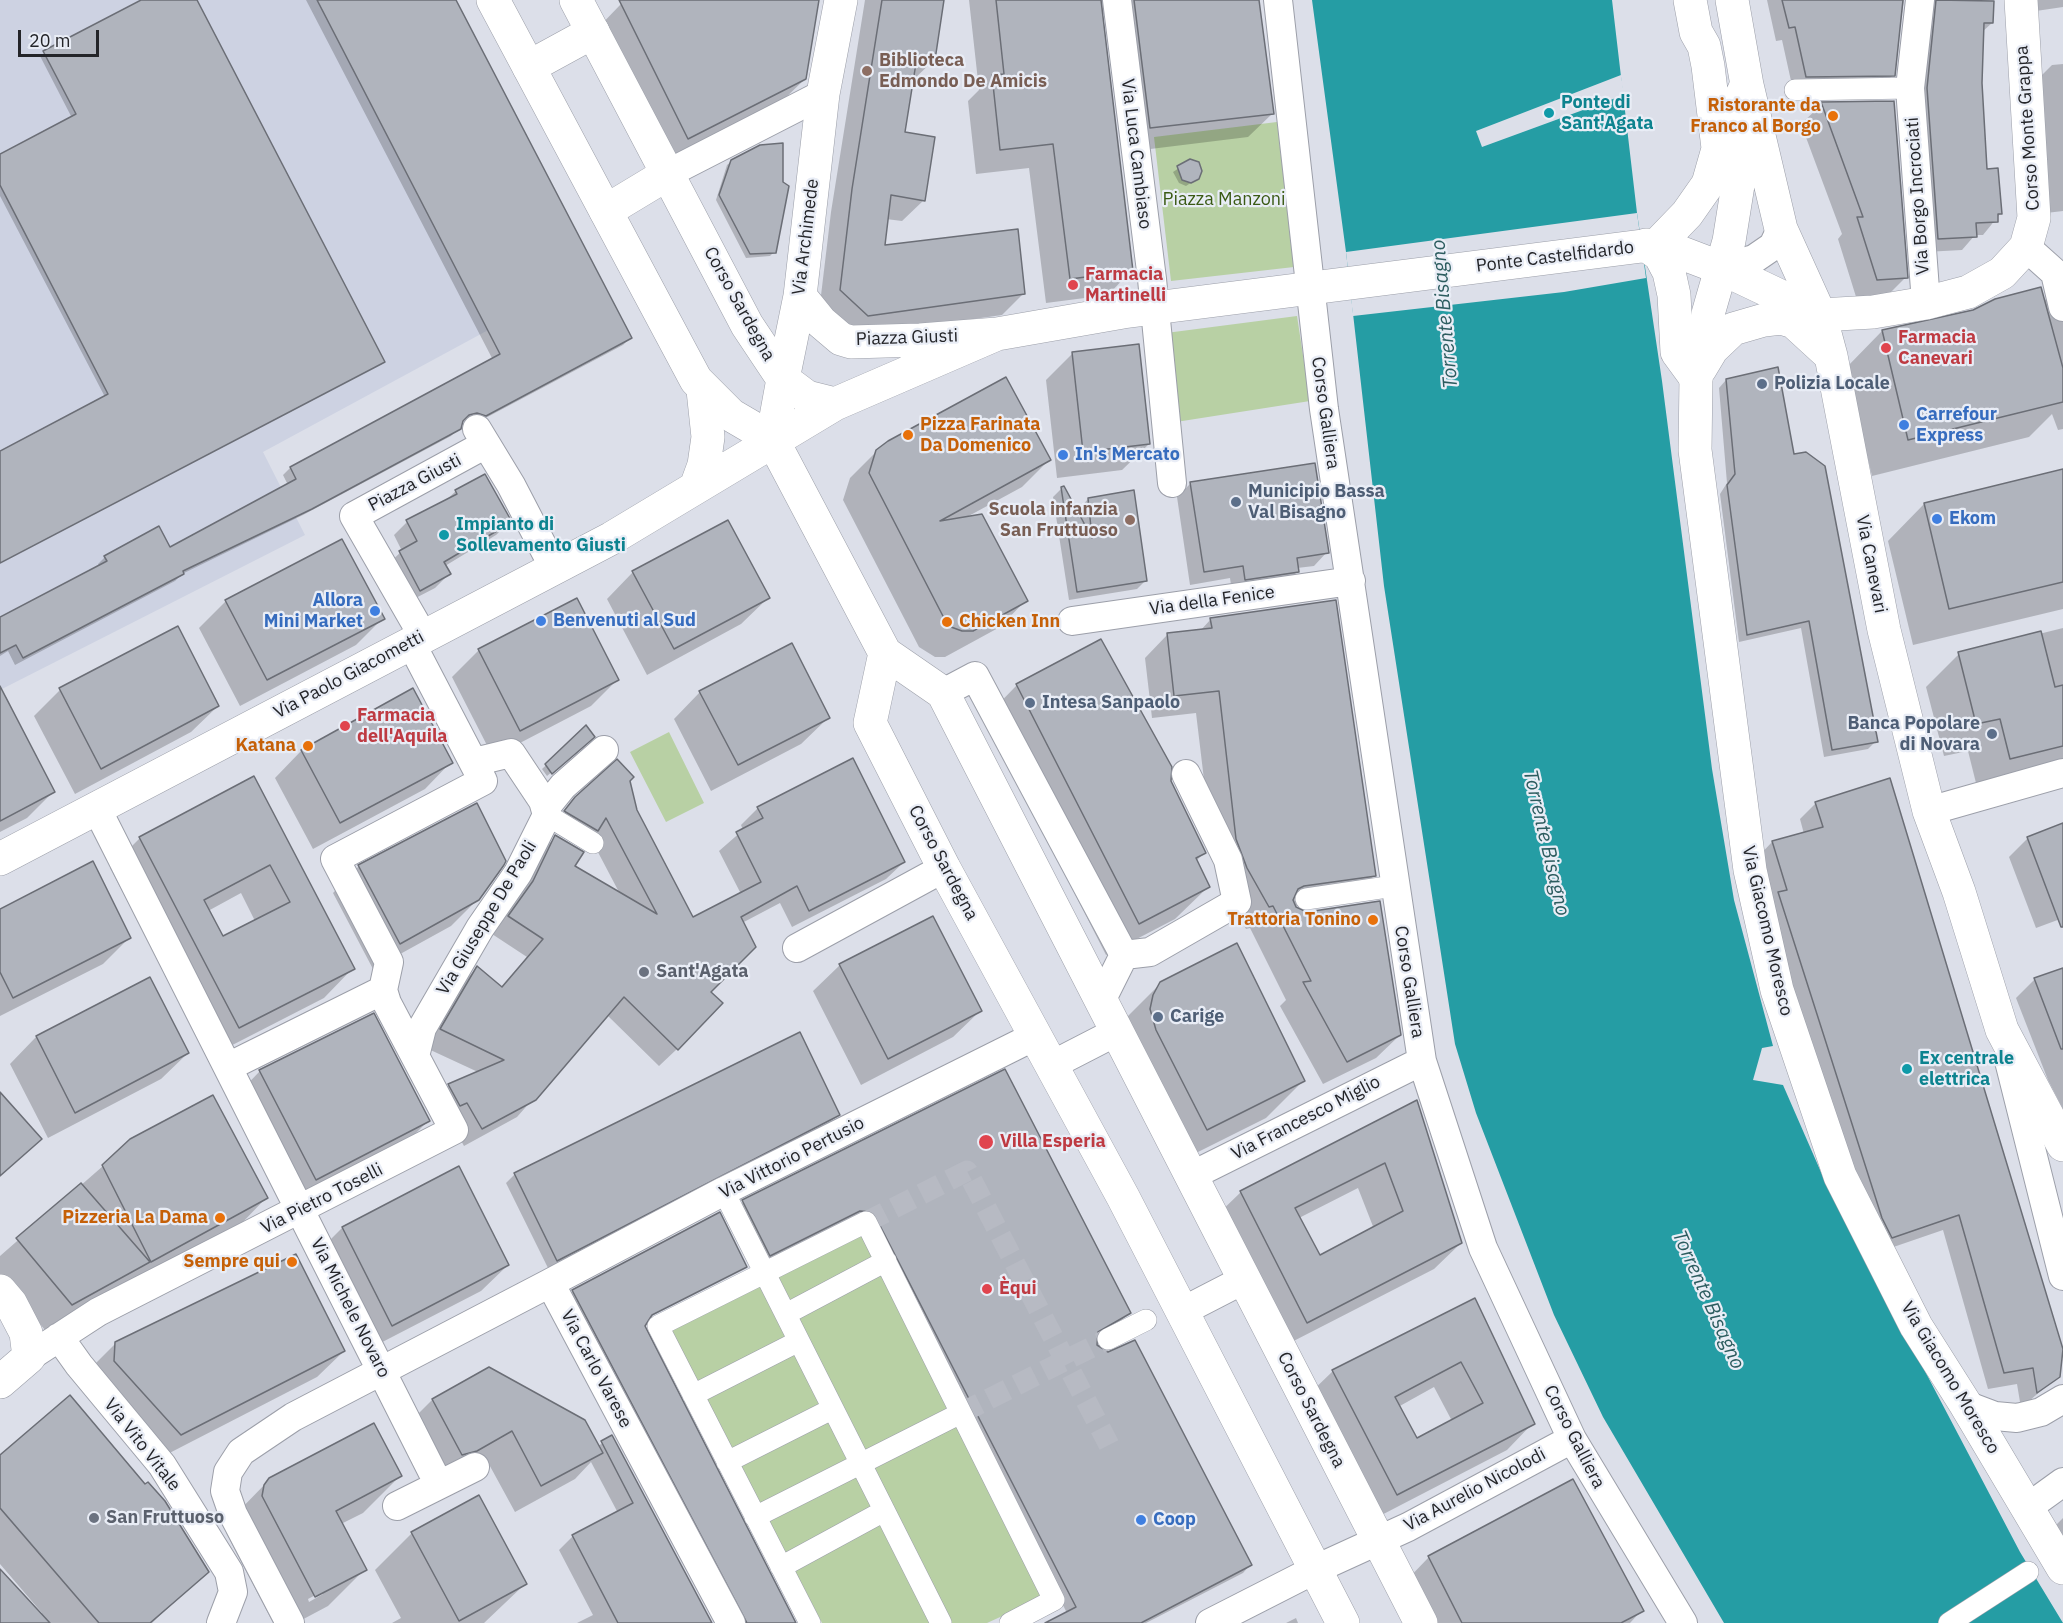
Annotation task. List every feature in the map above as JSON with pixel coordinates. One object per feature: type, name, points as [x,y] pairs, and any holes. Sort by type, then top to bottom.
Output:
[{"type":"main road","points":[[493,0],[703,390],[731,415],[772,440]]},
{"type":"main road","name":"Corso Sardegna","points":[[576,0],[747,325],[783,379],[772,440],[885,653],[943,693],[1421,1623]]},
{"type":"main road","name":"Via Archimede","points":[[783,379],[800,296],[823,94],[841,0]]},
{"type":"main road","points":[[1690,0],[1696,33],[1704,46],[1746,79]]},
{"type":"main road","points":[[1732,0],[1746,79],[1781,229],[1807,318]]},
{"type":"main road","name":"Corso Monte Grappa","points":[[1696,378],[1712,349],[1733,329],[1764,320],[1874,312],[1926,303],[1977,287],[2002,273],[2025,247],[2034,218],[2021,0]]},
{"type":"main road","points":[[529,66],[593,32]]},
{"type":"main road","points":[[1704,46],[1718,149]]},
{"type":"main road","points":[[1652,245],[1687,214],[1708,184],[1718,149],[1746,79]]},
{"type":"main road","points":[[1721,268],[1729,241],[1742,160],[1746,79]]},
{"type":"main road","points":[[606,211],[669,174]]},
{"type":"main road","points":[[1652,245],[1721,268],[1807,318]]},
{"type":"main road","points":[[1652,245],[1669,272],[1674,295],[1677,352],[1696,378]]},
{"type":"main road","name":"Ponte Castelfidardo","points":[[1309,288],[1652,245]]},
{"type":"main road","name":"Via Giacomo Moresco","points":[[1721,268],[1708,314],[1696,378],[1695,450],[1750,870],[1777,990],[1840,1176],[1916,1326],[2063,1568]]},
{"type":"main road","points":[[1154,309],[1309,288]]},
{"type":"main road","name":"Piazza Giusti","points":[[800,296],[821,322],[841,339],[851,342],[997,334],[1123,312],[1154,309]]},
{"type":"main road","name":"Via Canevari","points":[[1807,318],[1831,356],[1884,630],[1929,811],[1959,892],[2002,1030],[2063,1144]]},
{"type":"main road","name":"Piazza Giusti","points":[[696,487],[835,404],[997,334]]},
{"type":"main road","points":[[783,379],[807,397],[835,404]]},
{"type":"main road","points":[[696,487],[704,465],[708,437],[703,390]]},
{"type":"main road","name":"Via Paolo Giacometti","points":[[0,859],[612,538],[696,487]]},
{"type":"main road","name":"Corso Sardegna","points":[[885,653],[870,723],[944,868],[1183,1311],[1343,1623]]},
{"type":"main road","points":[[0,1291],[11,1304],[26,1333],[29,1357],[0,1382]]},
{"type":"street","name":"Via Luca Cambiaso","points":[[1117,0],[1154,309]]},
{"type":"street","name":"Corso Galliera","points":[[1278,0],[1324,410],[1422,1061],[1483,1248],[1572,1439],[1683,1623]]},
{"type":"street","name":"Via Borgo Incrociati","points":[[1920,0],[1910,88],[1926,303]]},
{"type":"street","points":[[1795,90],[1910,88]]},
{"type":"street","points":[[669,174],[823,94]]},
{"type":"street","points":[[1721,268],[1754,260],[1773,246],[1781,229]]},
{"type":"street","points":[[2025,247],[2055,273],[2063,307]]},
{"type":"street","points":[[1154,309],[1172,483]]},
{"type":"street","name":"Piazza Giusti","points":[[417,640],[354,516],[481,436],[511,485],[554,568]]},
{"type":"street","name":"Via della Fenice","points":[[1072,621],[1351,581]]},
{"type":"street","points":[[228,1067],[383,990],[389,962],[335,859],[483,782],[417,640]]},
{"type":"street","points":[[943,693],[975,676],[1124,955]]},
{"type":"street","name":"Via Giuseppe De Paoli","points":[[415,1056],[422,1028],[480,928],[518,873],[546,811],[563,786],[604,750]]},
{"type":"street","points":[[474,762],[511,753],[546,811],[593,843]]},
{"type":"street","points":[[1929,811],[2063,772]]},
{"type":"street","points":[[1124,955],[1150,952],[1237,902],[1228,860],[1186,774]]},
{"type":"street","name":"Via Michele Novaro","points":[[97,809],[439,1485]]},
{"type":"street","points":[[797,948],[944,868]]},
{"type":"street","points":[[1306,899],[1394,886]]},
{"type":"street","points":[[1102,999],[1124,955]]},
{"type":"street","name":"Via Pietro Toselli","points":[[29,1357],[98,1312],[301,1211],[454,1130],[383,990]]},
{"type":"street","name":"Via Canevari","points":[[2002,1030],[2063,1276]]},
{"type":"street","points":[[1050,1066],[1118,1031]]},
{"type":"street","name":"Via Vittorio Pertusio","points":[[550,1283],[724,1191],[1035,1036]]},
{"type":"street","name":"Via Francesco Miglio","points":[[1191,1176],[1422,1061]]},
{"type":"street","points":[[730,1204],[941,1623]]},
{"type":"street","points":[[810,1623],[658,1326],[866,1222],[1054,1600],[1010,1623]]},
{"type":"street","points":[[786,1314],[886,1262]]},
{"type":"street","points":[[1183,1311],[1245,1279]]},
{"type":"street","points":[[290,1623],[232,1514],[225,1491],[228,1472],[241,1452],[254,1441],[293,1417],[550,1283]]},
{"type":"street","name":"Via Carlo Varese","points":[[550,1283],[731,1623]]},
{"type":"street","points":[[1108,1339],[1146,1320]]},
{"type":"street","name":"Via Vito Vitale","points":[[59,1337],[79,1365],[162,1465],[229,1572],[233,1592],[221,1623]]},
{"type":"street","points":[[693,1395],[799,1341]]},
{"type":"street","points":[[1966,1405],[1995,1416],[2018,1418],[2041,1412],[2063,1399]]},
{"type":"street","points":[[727,1462],[832,1409]]},
{"type":"street","points":[[755,1517],[961,1413]]},
{"type":"street","name":"Via Aurelio Nicolodi","points":[[1378,1541],[1572,1439]]},
{"type":"street","points":[[397,1506],[475,1467]]},
{"type":"street","points":[[2027,1508],[2063,1482]]},
{"type":"street","points":[[782,1567],[884,1511]]},
{"type":"street","points":[[1210,1623],[1316,1569],[1378,1541]]},
{"type":"street","points":[[1949,1623],[2028,1572]]},
{"type":"shaded area","points":[[0,0],[443,0],[588,276],[263,452],[305,535],[0,690]]},
{"type":"green space","name":"Piazza Manzoni","points":[[1277,122],[1294,267],[1171,281],[1154,137]]},
{"type":"green space","points":[[1297,316],[1310,401],[1176,422],[1166,333]]},
{"type":"green space","points":[[669,732],[704,803],[666,822],[630,752]]},
{"type":"green space","points":[[861,1233],[1044,1597],[987,1623],[822,1623],[669,1328]]},
{"type":"water","name":"Torrente Bisagno","points":[[1312,0],[1612,0],[1637,213],[1662,381],[1712,769],[1734,900],[1773,1046],[1762,1048],[1753,1080],[1783,1085],[1824,1179],[2020,1552],[2063,1623],[1724,1623],[1603,1417],[1554,1315],[1476,1113],[1455,1044],[1384,586],[1346,252]]},
{"type":"pier","name":"Ponte di Sant'Agata","points":[[1621,75],[1624,95],[1482,147],[1476,131]]},
{"type":"pier","points":[[1637,213],[1646,278],[1564,292],[1353,316],[1346,252]]},
{"type":"building","points":[[141,0],[197,0],[385,362],[0,563],[0,451],[108,394],[0,185],[0,154],[76,114],[43,51]]},
{"type":"building","points":[[317,0],[456,0],[632,338],[486,416],[477,413],[469,415],[463,421],[461,429],[312,509],[183,571],[184,574],[23,658],[16,645],[0,653],[0,617],[107,561],[104,556],[159,526],[170,547],[296,479],[290,467],[500,354]]},
{"type":"building","points":[[619,0],[819,0],[806,79],[688,139]]},
{"type":"building","points":[[882,0],[944,0],[935,60],[917,57],[905,132],[935,137],[925,201],[891,195],[885,245],[1018,229],[1025,294],[868,316],[840,290],[852,189]]},
{"type":"building","points":[[996,0],[1101,0],[1133,271],[1070,279],[1053,144],[1000,150],[992,75],[1004,74]]},
{"type":"building","points":[[1134,0],[1259,0],[1274,114],[1150,128]]},
{"type":"building","points":[[1782,0],[1903,0],[1895,76],[1806,77],[1795,27],[1789,28]]},
{"type":"building","points":[[1936,0],[1994,1],[1993,23],[1984,23],[1982,83],[1987,169],[1998,168],[2002,214],[1998,214],[1998,222],[1976,223],[1977,237],[1938,239],[1927,88]]},
{"type":"building","points":[[1894,101],[1908,278],[1877,280],[1857,217],[1863,217],[1821,102]]},
{"type":"building","points":[[783,143],[783,182],[789,186],[776,253],[750,254],[719,195],[731,160],[760,145]]},
{"type":"building","points":[[1190,159],[1199,162],[1202,171],[1199,179],[1191,183],[1182,180],[1177,166]]},
{"type":"building","points":[[2041,287],[2063,368],[2063,402],[1908,440],[1882,330],[1973,310],[1995,299]]},
{"type":"building","points":[[1139,344],[1150,444],[1083,452],[1072,352]]},
{"type":"building","points":[[1778,367],[1794,454],[1806,452],[1825,466],[1878,742],[1832,750],[1809,621],[1747,635],[1727,485],[1735,474],[1726,379]]},
{"type":"building","points":[[1006,377],[1051,460],[940,521],[982,514],[1028,601],[973,631],[962,631],[951,627],[945,620],[869,473],[876,450],[888,441]]},
{"type":"building","points":[[1315,463],[1329,553],[1297,558],[1299,572],[1245,580],[1243,566],[1204,572],[1190,482]]},
{"type":"building","points":[[2063,469],[2063,582],[1949,609],[1924,503]]},
{"type":"building","name":"Impianto di Sollevamento Giusti","points":[[485,474],[512,522],[444,562],[451,574],[420,591],[399,551],[417,541],[406,520],[457,494],[455,490]]},
{"type":"building","points":[[1064,486],[1092,538],[1088,498],[1134,490],[1147,581],[1077,592],[1061,487]]},
{"type":"building","points":[[728,520],[770,598],[674,649],[632,571]]},
{"type":"building","points":[[342,539],[385,619],[267,680],[225,600]]},
{"type":"building","points":[[577,598],[619,680],[520,731],[478,649]]},
{"type":"building","points":[[1336,600],[1376,876],[1304,886],[1298,889],[1293,900],[1296,907],[1307,912],[1380,901],[1401,1035],[1347,1062],[1303,982],[1311,981],[1273,906],[1269,907],[1247,868],[1236,839],[1219,691],[1174,696],[1167,633],[1212,628],[1210,618]]},
{"type":"building","points":[[178,626],[219,706],[101,769],[59,688]]},
{"type":"building","points":[[2041,631],[2055,687],[2063,685],[2063,746],[2010,759],[2000,719],[1976,724],[1958,652]]},
{"type":"building","points":[[1101,639],[1172,767],[1171,781],[1206,853],[1196,858],[1210,887],[1139,924],[1016,684]]},
{"type":"building","points":[[792,643],[830,718],[738,765],[699,691]]},
{"type":"building","points":[[0,686],[55,792],[0,821]]},
{"type":"building","points":[[413,688],[453,763],[340,823],[301,750]]},
{"type":"building","points":[[586,725],[595,737],[552,774],[545,764]]},
{"type":"building","points":[[853,758],[905,862],[809,911],[797,886],[741,917],[756,947],[711,992],[723,1003],[678,1050],[624,997],[536,1100],[482,1129],[467,1103],[460,1106],[448,1084],[504,1060],[440,1029],[477,966],[502,987],[543,939],[508,916],[533,881],[555,835],[584,852],[575,866],[657,914],[606,818],[598,831],[564,811],[575,797],[617,759],[634,777],[630,781],[637,810],[693,917],[761,882],[736,832],[763,818],[757,807]]},
{"type":"building","points":[[254,776],[355,969],[239,1028],[139,837]],"holes":[[[270,865],[290,902],[223,936],[204,900]]]},
{"type":"building","name":"Ex centrale elettrica","points":[[1890,778],[2063,1349],[2060,1377],[2037,1393],[2033,1368],[2004,1373],[1959,1215],[1892,1238],[1882,1218],[1778,892],[1787,890],[1772,841],[1823,827],[1815,802]]},
{"type":"building","points":[[477,803],[506,861],[504,865],[479,900],[400,944],[358,865]]},
{"type":"building","points":[[2063,823],[2063,927],[2061,927],[2027,837]]},
{"type":"building","points":[[93,861],[131,938],[13,998],[0,972],[0,909]]},
{"type":"building","points":[[933,916],[982,1011],[888,1059],[839,964]]},
{"type":"building","points":[[1237,943],[1305,1081],[1207,1130],[1156,1030],[1150,1009],[1153,995],[1160,982]]},
{"type":"building","points":[[2063,968],[2063,1049],[2061,1049],[2034,978]]},
{"type":"building","points":[[150,977],[189,1053],[75,1113],[36,1036]]},
{"type":"building","points":[[374,1013],[430,1121],[316,1180],[259,1070]]},
{"type":"building","points":[[800,1032],[840,1115],[557,1261],[514,1173]]},
{"type":"building","points":[[1005,1069],[1131,1313],[1098,1332],[1097,1345],[1108,1352],[1135,1340],[1252,1565],[1141,1623],[1045,1623],[1076,1607],[873,1212],[860,1211],[770,1256],[742,1200]]},
{"type":"building","points":[[0,1092],[42,1139],[0,1176]]},
{"type":"building","points":[[213,1095],[268,1198],[151,1262],[102,1165],[130,1139]]},
{"type":"building","points":[[1417,1100],[1462,1243],[1307,1323],[1240,1191]],"holes":[[[1385,1163],[1403,1211],[1320,1255],[1295,1208]]]},
{"type":"building","points":[[459,1166],[509,1265],[392,1326],[342,1227]]},
{"type":"building","points":[[81,1183],[150,1262],[72,1305],[16,1238]]},
{"type":"building","points":[[720,1212],[747,1267],[652,1315],[645,1326],[796,1623],[747,1623],[572,1290]]},
{"type":"building","points":[[296,1254],[345,1351],[181,1435],[114,1361],[115,1342]]},
{"type":"building","points":[[1475,1298],[1535,1424],[1397,1495],[1332,1370]],"holes":[[[1461,1362],[1483,1403],[1417,1438],[1395,1397]]]},
{"type":"building","points":[[489,1367],[585,1420],[603,1453],[541,1486],[512,1431],[477,1451],[462,1455],[432,1399]]},
{"type":"building","name":"San Fruttuoso","points":[[70,1395],[145,1484],[148,1482],[165,1501],[209,1572],[150,1623],[99,1623],[0,1508],[0,1455]]},
{"type":"building","points":[[374,1423],[402,1476],[336,1511],[367,1570],[315,1597],[262,1496],[264,1485],[269,1478]]},
{"type":"building","points":[[612,1435],[712,1623],[618,1623],[572,1535],[633,1503],[601,1441]]},
{"type":"building","points":[[1573,1479],[1644,1611],[1621,1623],[1462,1623],[1428,1556]]},
{"type":"building","points":[[479,1495],[527,1584],[459,1621],[411,1532]]},
{"type":"building","points":[[0,1569],[50,1623],[0,1623]]},
{"type":"tunnel","points":[[866,1222],[967,1171],[1109,1445]]},
{"type":"tunnel","points":[[961,1413],[1108,1339]]},
{"type":"place","name":"Biblioteca Edmondo De Amicis","points":[[867,71]]},
{"type":"place","name":"Ponte di Sant'Agata","points":[[1549,113]]},
{"type":"place","name":"Ristorante da Franco al Borgo","points":[[1833,116]]},
{"type":"place","name":"Farmacia Martinelli","points":[[1073,285]]},
{"type":"place","name":"Farmacia Canevari","points":[[1886,348]]},
{"type":"place","name":"Polizia Locale","points":[[1762,384]]},
{"type":"place","name":"Carrefour Express","points":[[1904,425]]},
{"type":"place","name":"Pizza Farinata Da Domenico","points":[[908,435]]},
{"type":"place","name":"In's Mercato","points":[[1063,455]]},
{"type":"place","name":"Municipio Bassa Val Bisagno","points":[[1236,502]]},
{"type":"place","name":"Ekom","points":[[1937,519]]},
{"type":"place","name":"Scuola infanzia San Fruttuoso","points":[[1130,520]]},
{"type":"place","name":"Impianto di Sollevamento Giusti","points":[[444,535]]},
{"type":"place","name":"Allora Mini Market","points":[[375,611]]},
{"type":"place","name":"Benvenuti al Sud","points":[[541,621]]},
{"type":"place","name":"Chicken Inn","points":[[947,622]]},
{"type":"place","name":"Intesa Sanpaolo","points":[[1030,703]]},
{"type":"place","name":"Farmacia dell'Aquila","points":[[345,726]]},
{"type":"place","name":"Banca Popolare di Novara","points":[[1992,734]]},
{"type":"place","name":"Katana","points":[[308,746]]},
{"type":"place","name":"Trattoria Tonino","points":[[1373,920]]},
{"type":"place","name":"Sant'Agata","points":[[644,972]]},
{"type":"place","name":"Carige","points":[[1158,1017]]},
{"type":"place","name":"Ex centrale elettrica","points":[[1907,1069]]},
{"type":"place","name":"Villa Esperia","points":[[986,1142]]},
{"type":"place","name":"Pizzeria La Dama","points":[[220,1218]]},
{"type":"place","name":"Sempre qui","points":[[292,1262]]},
{"type":"place","name":"Èqui","points":[[987,1289]]},
{"type":"place","name":"San Fruttuoso","points":[[94,1518]]},
{"type":"place","name":"Coop","points":[[1141,1520]]}]
